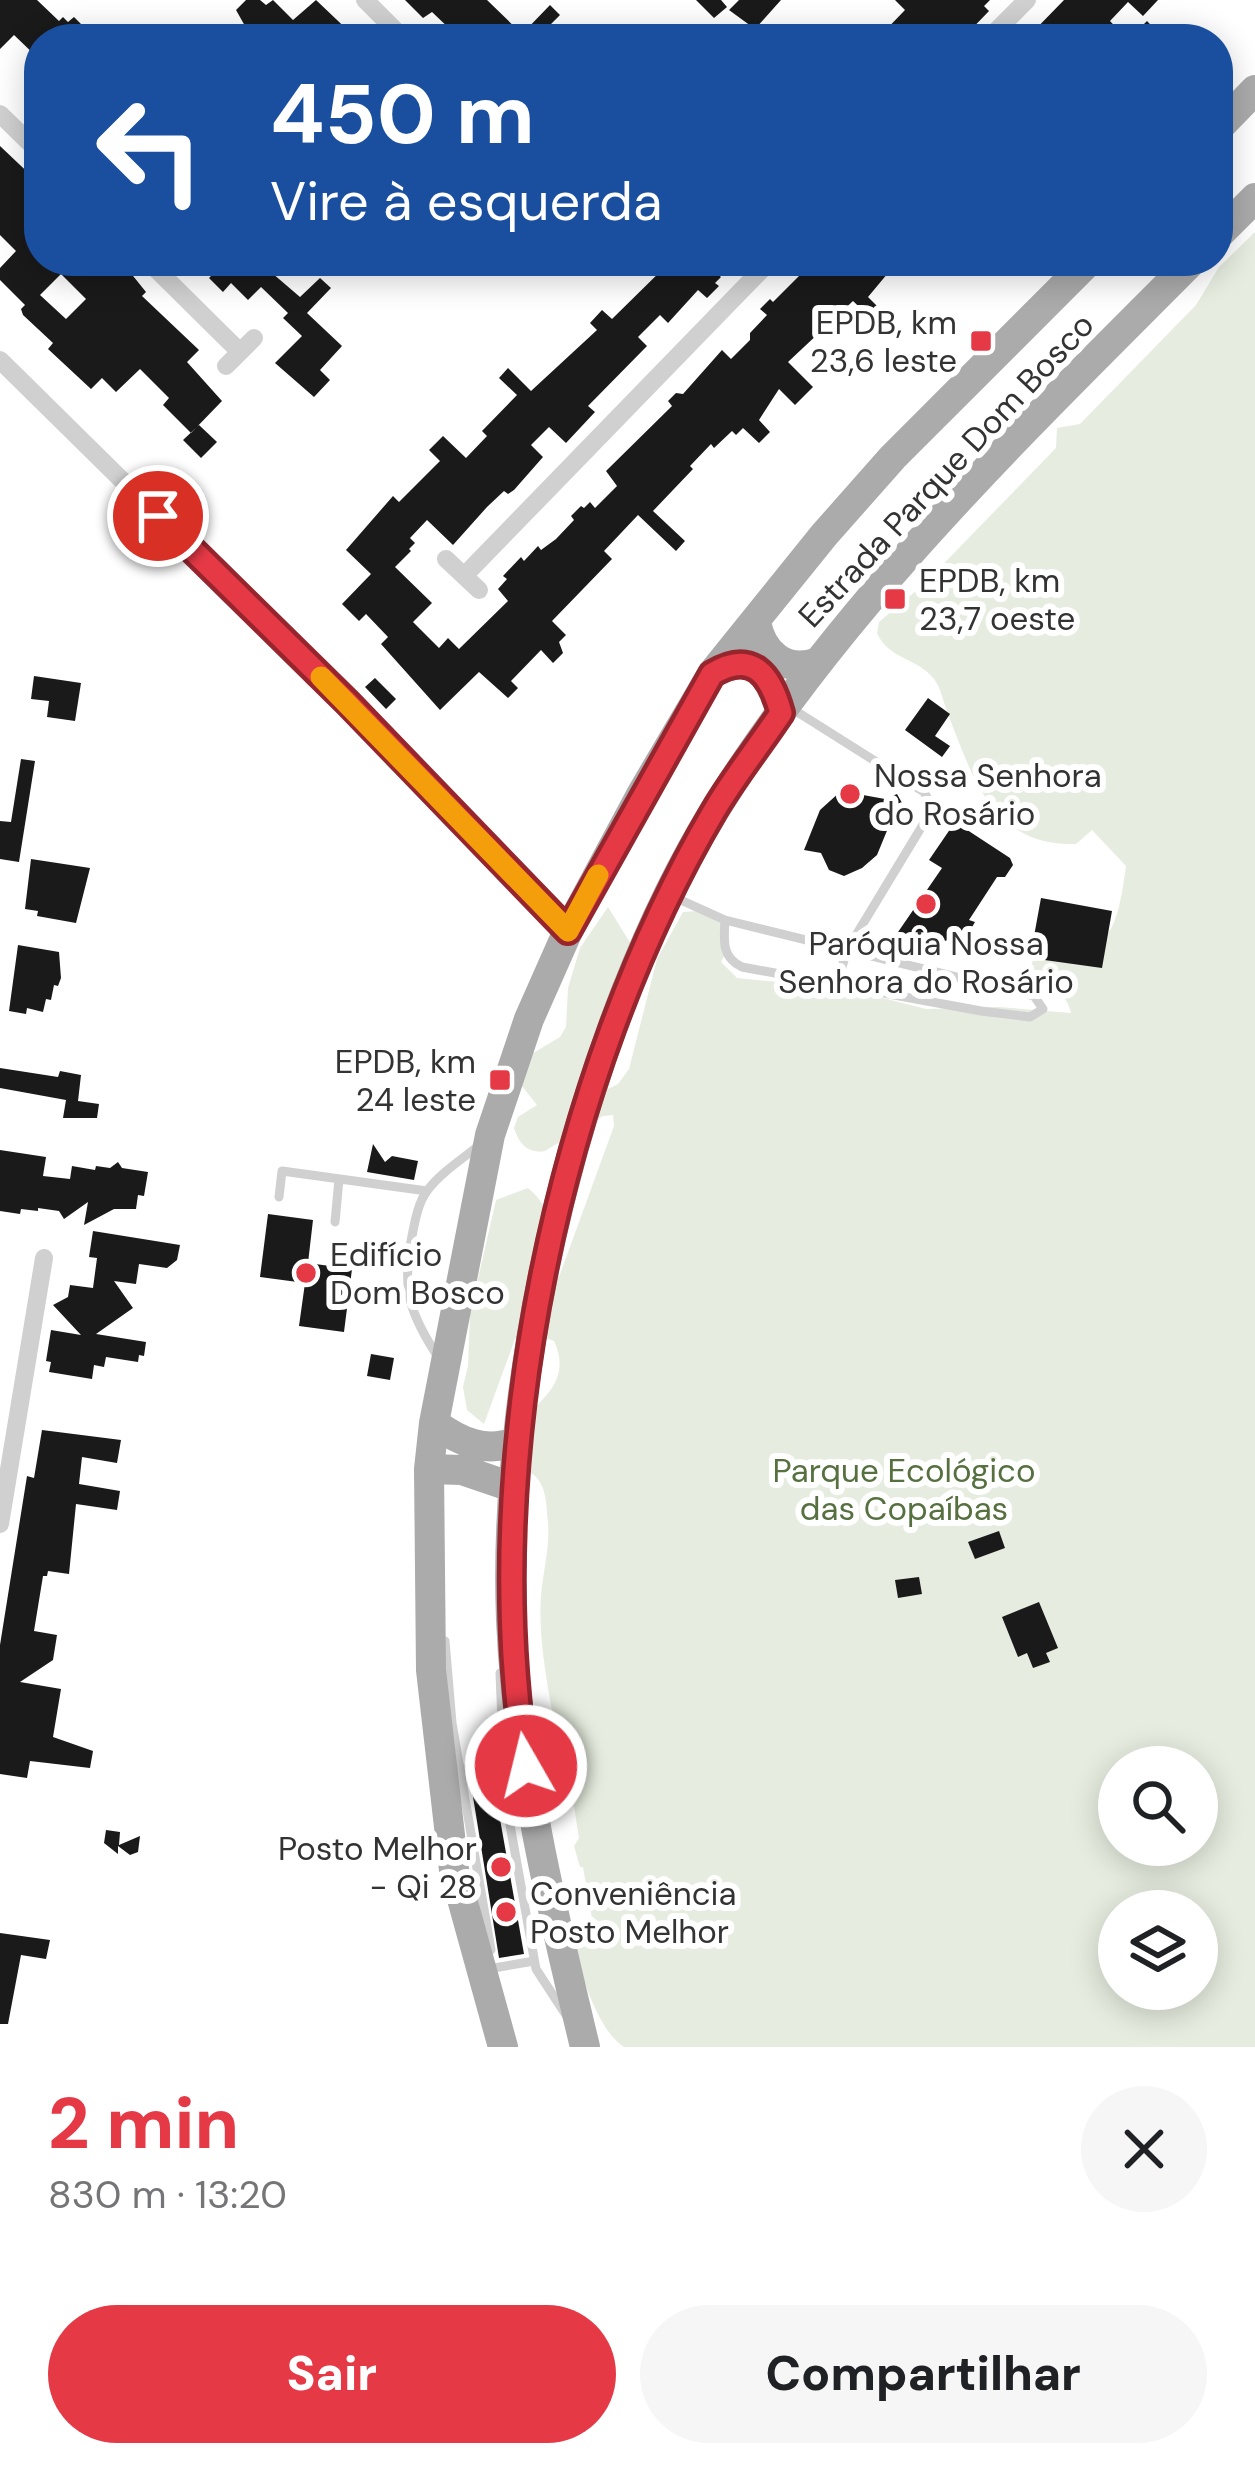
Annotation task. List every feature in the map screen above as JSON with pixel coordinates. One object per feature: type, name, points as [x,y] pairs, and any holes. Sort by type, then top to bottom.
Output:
[{"type":"main road","points":[[1233,113],[1255,90]]},
{"type":"main road","points":[[1233,220],[1255,198]]},
{"type":"main road","name":"Estrada Parque Dom Bosco","points":[[501,2040],[454,1870],[431,1670],[429,1566],[434,1423],[490,1135],[529,1019],[568,931],[712,674],[893,457],[1067,276]]},
{"type":"main road","name":"Estrada Parque Dom Bosco","points":[[583,2040],[546,1888],[520,1726],[513,1638],[512,1487],[531,1344],[562,1196],[613,1026],[669,896],[715,809],[818,662],[952,510],[1178,276]]},
{"type":"main road","points":[[756,622],[762,644],[784,663],[799,667],[818,662]]},
{"type":"main road","points":[[712,674],[737,662],[752,666],[768,679],[784,709]]},
{"type":"main road","points":[[434,1423],[472,1446],[502,1447],[517,1441]]},
{"type":"main road","points":[[429,1469],[462,1470],[512,1487]]},
{"type":"street","points":[[365,0],[389,24]]},
{"type":"street","points":[[1003,24],[1027,0]]},
{"type":"street","points":[[0,114],[24,137]]},
{"type":"street","points":[[163,276],[240,352]]},
{"type":"street","points":[[446,559],[472,583],[756,276]]},
{"type":"street","points":[[0,360],[348,703],[568,931]]},
{"type":"street","points":[[0,1524],[44,1258]]},
{"type":"lane","points":[[784,709],[924,792],[932,802],[932,814],[847,950],[837,984]]},
{"type":"lane","points":[[669,896],[725,920],[1034,996],[1043,1009],[1038,1016],[1022,1016],[736,965],[724,947],[725,920]]},
{"type":"lane","points":[[444,1366],[418,1327],[407,1297],[407,1258],[415,1218],[427,1191],[490,1135]]},
{"type":"lane","points":[[279,1197],[282,1172],[427,1191]]},
{"type":"lane","points":[[335,1222],[339,1179]]},
{"type":"lane","points":[[429,1566],[440,1592],[452,1723],[494,1967],[501,2040]]},
{"type":"lane","points":[[513,1638],[499,1661],[500,1764],[534,1961],[551,1997],[583,2040]]},
{"type":"lane","points":[[460,1770],[500,1764]]},
{"type":"lane","points":[[494,1967],[534,1961]]},
{"type":"green space","name":"Parque Ecológico das Copaíbas","points":[[1255,232],[1255,2047],[624,2047],[597,2012],[572,1933],[593,1924],[583,1867],[574,1846],[579,1838],[570,1781],[563,1773],[542,1639],[548,1522],[543,1488],[530,1472],[532,1410],[557,1379],[560,1362],[554,1341],[529,1335],[515,1339],[484,1424],[467,1410],[463,1387],[470,1314],[496,1200],[528,1188],[537,1197],[552,1228],[559,1277],[614,1126],[613,1115],[603,1116],[545,1151],[525,1147],[514,1128],[518,1117],[537,1105],[522,1086],[525,1058],[560,1037],[566,1027],[568,988],[580,948],[608,907],[639,957],[599,1083],[608,1089],[629,1069],[657,959],[683,912],[712,910],[725,920],[726,952],[721,962],[737,978],[847,989],[926,1009],[999,1007],[1071,1013],[1062,995],[1034,979],[1029,969],[1034,959],[1079,953],[1104,938],[1118,911],[1126,866],[1092,830],[1076,844],[1048,842],[1006,821],[978,784],[936,683],[882,642],[877,633],[879,622],[924,584],[1056,448],[1057,428],[1080,424],[1196,305],[1214,276],[1233,276],[1233,253]]},
{"type":"building","points":[[0,0],[37,0],[59,21],[74,17],[81,24],[24,24],[24,45],[14,35],[0,49]]},
{"type":"building","points":[[246,0],[266,5],[273,0],[293,20],[316,0],[341,24],[244,24],[236,10]]},
{"type":"building","points":[[405,0],[487,0],[512,24],[445,24],[432,12],[423,18]]},
{"type":"building","points":[[696,0],[721,0],[727,7],[714,18]]},
{"type":"building","points":[[739,0],[781,0],[759,24],[748,24],[729,10]]},
{"type":"building","points":[[895,0],[990,0],[984,6],[989,11],[976,24],[891,24],[905,10]]},
{"type":"building","points":[[1064,0],[1158,0],[1143,16],[1128,2],[1110,21],[1113,24],[1041,24]]},
{"type":"building","points":[[550,5],[560,15],[551,24],[532,24]]},
{"type":"building","points":[[0,146],[24,169],[24,276],[59,276],[40,295],[66,319],[86,299],[63,276],[133,276],[146,292],[142,296],[199,350],[187,362],[222,401],[191,433],[163,405],[169,398],[140,369],[116,392],[102,378],[91,389],[48,349],[53,343],[23,315],[25,305],[0,280],[0,268],[16,251],[0,235]]},
{"type":"building","points":[[276,276],[300,297],[320,278],[331,288],[307,313],[342,346],[320,370],[330,380],[314,397],[275,363],[302,336],[283,318],[288,313],[261,287],[248,300],[231,283],[223,292],[209,278]]},
{"type":"building","points":[[656,276],[721,277],[707,298],[698,290],[668,323],[660,315],[638,337],[647,346],[588,406],[595,412],[566,443],[549,427],[531,445],[543,457],[453,545],[427,520],[410,538],[415,543],[411,551],[395,567],[432,603],[413,622],[439,648],[448,638],[459,649],[508,601],[498,589],[507,579],[503,576],[521,557],[524,561],[538,546],[541,550],[556,539],[581,506],[590,502],[595,508],[617,486],[606,471],[672,406],[668,401],[676,393],[683,394],[722,350],[731,359],[750,340],[750,333],[767,315],[760,309],[770,299],[773,302],[799,276],[886,276],[868,297],[887,316],[878,325],[853,301],[788,362],[813,387],[795,405],[779,389],[759,420],[770,432],[759,443],[743,428],[736,435],[732,431],[714,448],[711,444],[653,511],[685,541],[676,551],[638,515],[604,551],[612,559],[552,621],[566,635],[559,642],[563,653],[553,663],[541,650],[511,681],[518,688],[508,698],[479,672],[440,710],[381,644],[388,637],[366,614],[359,621],[342,604],[371,574],[346,550],[393,496],[399,502],[440,461],[429,450],[443,436],[466,458],[487,436],[482,431],[517,395],[499,378],[508,368],[531,391],[597,330],[590,323],[602,310],[612,319]]},
{"type":"building","points":[[199,425],[217,442],[201,458],[183,440]]},
{"type":"building","points":[[34,676],[81,683],[75,721],[47,717],[49,701],[31,699]]},
{"type":"building","points":[[375,678],[396,699],[386,709],[365,687]]},
{"type":"building","points":[[928,698],[950,714],[935,736],[950,746],[942,757],[905,730]]},
{"type":"building","points":[[21,759],[35,761],[19,862],[0,859],[0,821],[11,822]]},
{"type":"building","points":[[851,782],[863,795],[885,799],[897,794],[910,817],[893,816],[877,855],[844,876],[829,870],[821,853],[804,850],[820,810]]},
{"type":"building","points":[[955,822],[1010,858],[1013,865],[1005,877],[997,877],[969,920],[975,922],[968,934],[938,943],[896,935],[942,868],[929,860]]},
{"type":"building","points":[[31,859],[90,868],[76,923],[25,909]]},
{"type":"building","points":[[1041,898],[1112,911],[1102,968],[1030,958]]},
{"type":"building","points":[[18,945],[59,952],[61,978],[43,1012],[9,1011]]},
{"type":"building","points":[[0,1068],[58,1077],[60,1071],[81,1075],[78,1101],[99,1104],[97,1118],[63,1118],[66,1100],[0,1088]]},
{"type":"building","points":[[373,1144],[385,1162],[392,1156],[418,1161],[414,1180],[367,1172]]},
{"type":"building","points":[[0,1150],[46,1157],[43,1176],[70,1179],[72,1166],[95,1170],[118,1162],[122,1168],[148,1172],[144,1196],[138,1195],[136,1209],[114,1209],[84,1225],[88,1202],[64,1219],[59,1211],[38,1208],[21,1209],[20,1214],[0,1211]]},
{"type":"building","name":"Edifício Dom Bosco","points":[[268,1214],[313,1220],[308,1263],[352,1269],[344,1332],[299,1326],[305,1283],[260,1277]]},
{"type":"building","points":[[93,1231],[180,1245],[177,1260],[167,1268],[139,1264],[136,1284],[114,1281],[133,1308],[96,1334],[146,1342],[144,1356],[139,1355],[138,1362],[106,1357],[104,1367],[94,1365],[92,1379],[49,1372],[51,1362],[46,1361],[51,1330],[81,1335],[53,1305],[68,1297],[70,1285],[93,1288],[97,1258],[89,1257]]},
{"type":"building","points":[[371,1354],[394,1358],[390,1380],[367,1376]]},
{"type":"building","points":[[42,1430],[121,1440],[117,1463],[82,1457],[79,1484],[120,1491],[117,1510],[76,1504],[69,1574],[48,1571],[43,1576],[34,1631],[57,1635],[53,1660],[20,1682],[61,1689],[53,1737],[93,1751],[90,1768],[30,1761],[27,1778],[0,1774],[0,1645],[27,1476],[34,1478]]},
{"type":"building","points":[[999,1531],[1005,1548],[975,1559],[968,1542]]},
{"type":"building","points":[[919,1577],[922,1594],[898,1598],[895,1580]]},
{"type":"building","points":[[1039,1602],[1058,1648],[1046,1653],[1050,1662],[1033,1668],[1027,1653],[1018,1657],[1002,1617]]},
{"type":"building","points":[[492,1774],[524,1954],[499,1958],[470,1778]]},
{"type":"building","points":[[106,1830],[120,1832],[119,1845],[140,1836],[138,1852],[130,1855],[118,1846],[118,1854],[104,1843]]},
{"type":"building","points":[[0,1933],[50,1940],[46,1959],[21,1955],[8,2024],[0,2024]]},
{"type":"slow traffic","points":[[321,677],[568,931],[598,875]]},
{"type":"place","name":"EPDB, km 23,6 leste","points":[[981,341]]},
{"type":"place","name":"EPDB, km 23,7 oeste","points":[[895,599]]},
{"type":"place","name":"Nossa Senhora do Rosário","points":[[850,794]]},
{"type":"place","name":"Paróquia Nossa Senhora do Rosário","points":[[926,904]]},
{"type":"place","name":"EPDB, km 24 leste","points":[[500,1080]]},
{"type":"place","name":"Edifício Dom Bosco","points":[[306,1273]]},
{"type":"place","name":"Posto Melhor - Qi 28","points":[[501,1867]]},
{"type":"place","name":"Conveniência Posto Melhor","points":[[506,1912]]},
{"type":"route","points":[[158,516],[348,703],[568,931],[712,674],[737,662],[760,671],[774,689],[781,713],[715,809],[669,896],[613,1026],[562,1196],[531,1344],[512,1487],[511,1621],[526,1766]]}]
